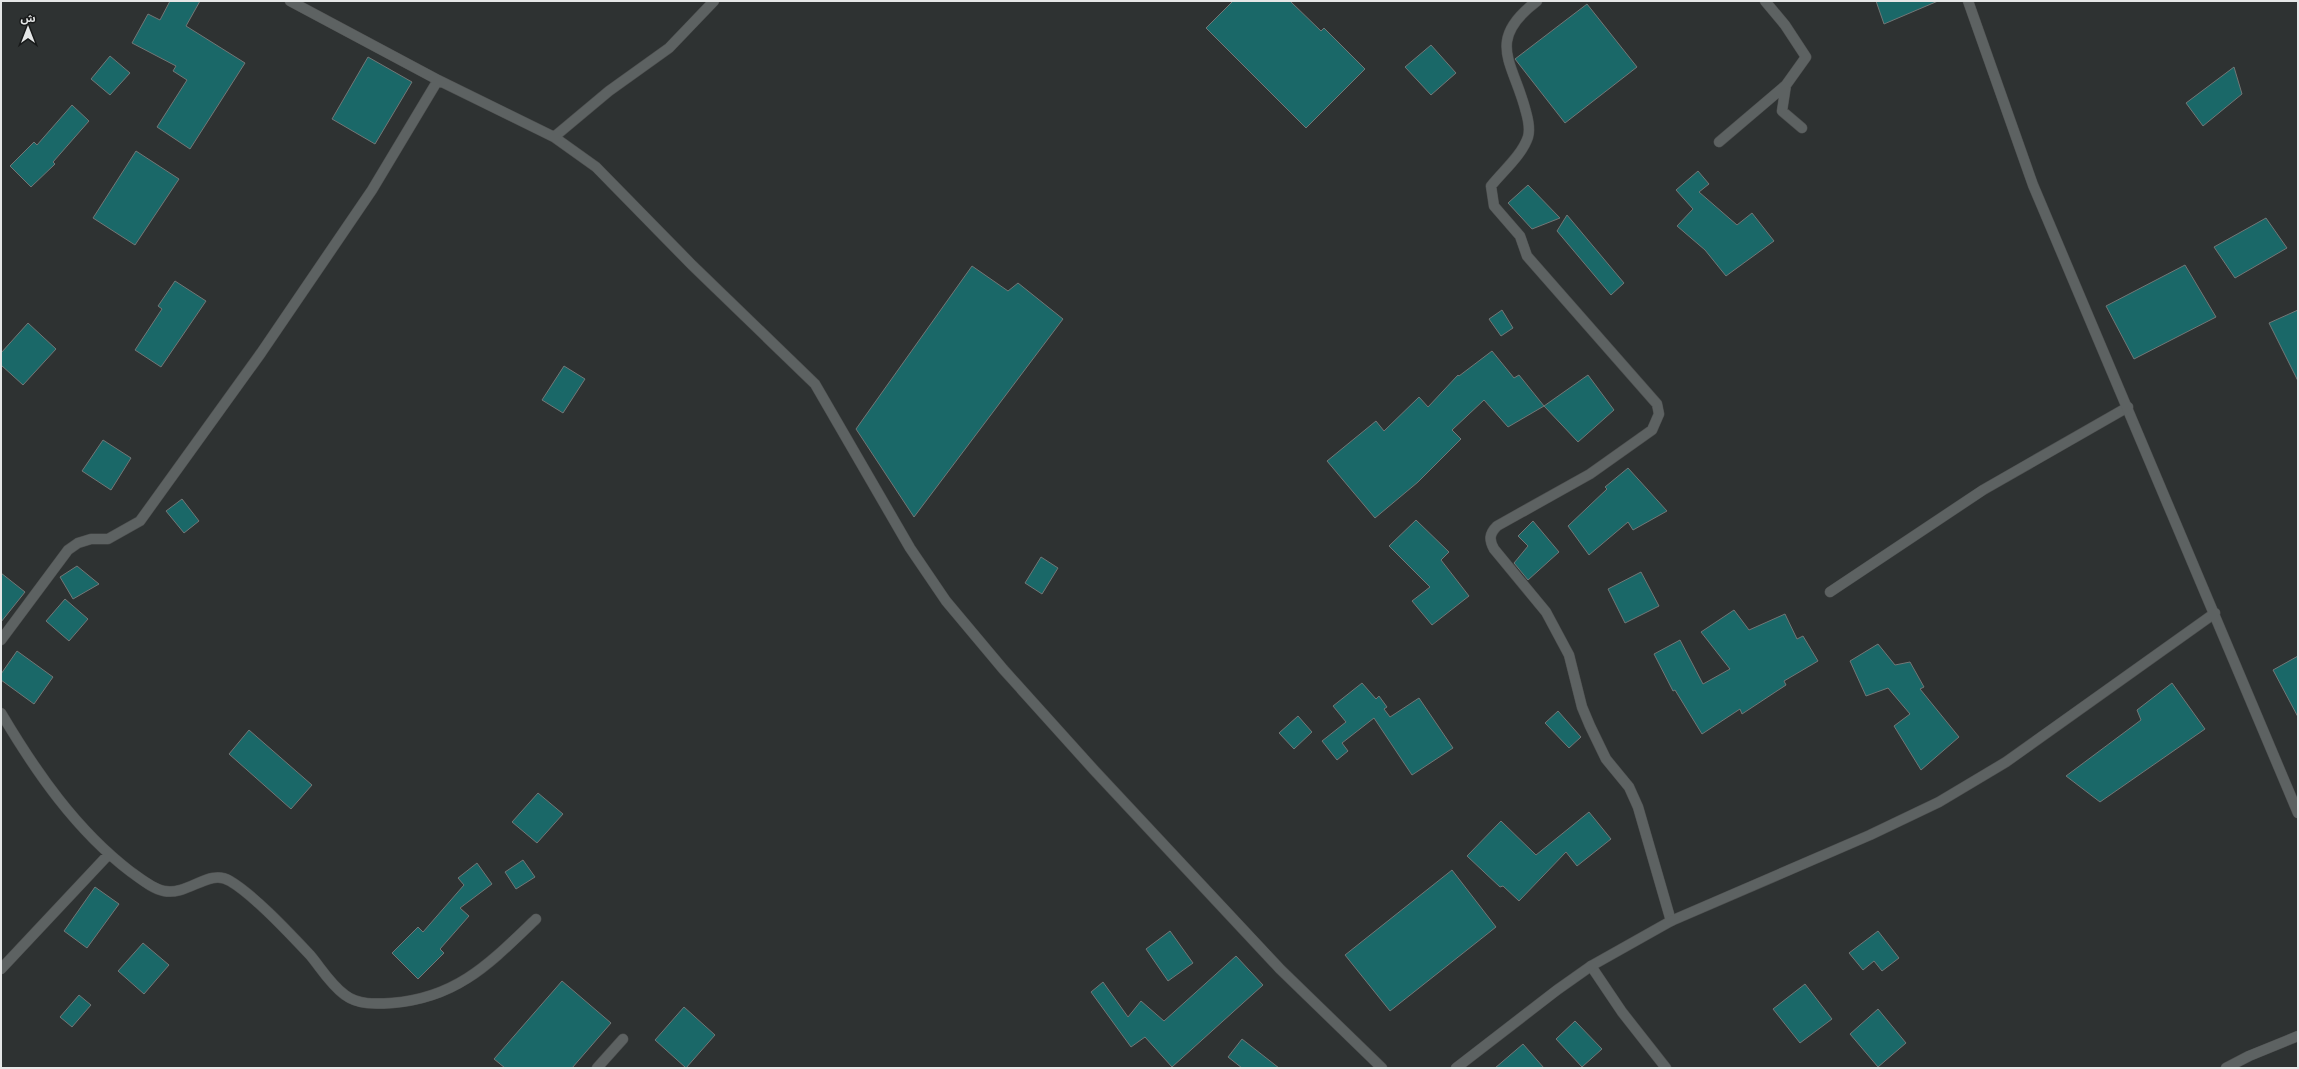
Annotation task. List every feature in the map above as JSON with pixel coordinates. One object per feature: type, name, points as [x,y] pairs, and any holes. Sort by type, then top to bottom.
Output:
[{"type":"street","points":[[290,1],[438,80],[554,137],[596,167],[692,265],[816,384],[910,548],[946,601],[1003,669],[1094,770],[1264,952],[1382,1068]]},
{"type":"street","points":[[554,137],[609,91],[669,48],[714,1]]},
{"type":"street","points":[[1537,1],[1522,12],[1512,25],[1506,42],[1507,59],[1523,100],[1528,118],[1528,136],[1520,151],[1491,186],[1494,206],[1520,236],[1527,256],[1658,404],[1659,414],[1652,430],[1646,435],[1590,474],[1497,526],[1492,531],[1490,540],[1494,549],[1546,612],[1569,656],[1582,706],[1590,726],[1606,759],[1629,787],[1638,807],[1671,921]]},
{"type":"street","points":[[1719,142],[1786,85],[1806,57],[1785,25],[1765,1]]},
{"type":"street","points":[[1968,1],[2034,185],[2298,813]]},
{"type":"street","points":[[1,640],[68,550],[78,543],[91,539],[108,538],[140,521],[260,354],[368,196],[438,80]]},
{"type":"street","points":[[1786,85],[1782,111],[1802,128]]},
{"type":"street","points":[[1830,592],[1983,490],[2128,407]]},
{"type":"street","points":[[1456,1068],[1557,990],[1591,966],[1671,921],[1862,838],[1939,802],[2006,762],[2215,613]]},
{"type":"street","points":[[1,713],[57,799],[109,854],[149,884],[162,891],[174,892],[218,877],[229,880],[266,912],[310,956],[329,980],[345,995],[361,1003],[403,1002],[436,994],[463,983],[496,957],[536,919]]},
{"type":"street","points":[[1,969],[109,854]]},
{"type":"street","points":[[1591,966],[1622,1012],[1666,1068]]},
{"type":"street","points":[[2226,1068],[2249,1056],[2298,1036]]},
{"type":"street","points":[[597,1068],[623,1039]]},
{"type":"building","points":[[170,1],[200,1],[186,26],[245,63],[190,149],[157,127],[187,80],[173,71],[176,66],[132,43],[148,14],[160,20]]},
{"type":"building","points":[[1233,1],[1290,1],[1321,31],[1324,28],[1365,69],[1306,128],[1206,28]]},
{"type":"building","points":[[1876,1],[1938,1],[1884,24]]},
{"type":"building","points":[[1587,4],[1637,67],[1565,123],[1515,59]]},
{"type":"building","points":[[1431,45],[1456,73],[1431,95],[1405,67]]},
{"type":"building","points":[[110,56],[130,73],[110,95],[91,79]]},
{"type":"building","points":[[368,57],[412,82],[375,144],[332,119]]},
{"type":"building","points":[[2234,67],[2242,94],[2203,126],[2186,103]]},
{"type":"building","points":[[72,105],[89,121],[53,162],[55,164],[31,187],[10,166],[34,142],[37,145]]},
{"type":"building","points":[[136,151],[179,179],[135,245],[93,218]]},
{"type":"building","points":[[1698,171],[1709,184],[1699,192],[1737,225],[1752,213],[1774,241],[1726,276],[1705,250],[1677,226],[1693,209],[1676,190]]},
{"type":"building","points":[[1528,185],[1560,218],[1532,229],[1508,203]]},
{"type":"building","points":[[1567,215],[1624,283],[1611,295],[1557,231]]},
{"type":"building","points":[[2266,218],[2287,248],[2235,278],[2214,247]]},
{"type":"building","points":[[2185,265],[2216,317],[2134,359],[2106,306]]},
{"type":"building","points":[[972,266],[1008,291],[1018,283],[1063,319],[914,517],[856,429]]},
{"type":"building","points":[[175,281],[206,301],[161,367],[135,350],[162,309],[158,306]]},
{"type":"building","points":[[1502,310],[1513,328],[1501,336],[1489,319]]},
{"type":"building","points":[[2298,310],[2298,381],[2269,323]]},
{"type":"building","points":[[28,323],[56,349],[23,385],[1,365],[1,353]]},
{"type":"building","points":[[1492,351],[1514,378],[1519,375],[1544,406],[1508,427],[1484,400],[1452,430],[1461,439],[1418,482],[1375,518],[1327,461],[1376,421],[1384,431],[1419,397],[1428,407],[1458,375],[1459,376]]},
{"type":"building","points":[[564,366],[585,379],[563,413],[542,400]]},
{"type":"building","points":[[1588,375],[1614,410],[1578,442],[1544,406]]},
{"type":"building","points":[[103,440],[131,458],[111,490],[82,471]]},
{"type":"building","points":[[1628,468],[1667,511],[1633,530],[1628,522],[1589,555],[1568,526],[1607,489],[1605,487]]},
{"type":"building","points":[[182,499],[199,521],[184,533],[166,511]]},
{"type":"building","points":[[1416,520],[1449,552],[1441,560],[1469,596],[1432,625],[1412,601],[1430,587],[1389,546]]},
{"type":"building","points":[[1533,521],[1559,552],[1528,580],[1514,563],[1528,546],[1518,536]]},
{"type":"building","points":[[1041,557],[1058,568],[1042,594],[1025,583]]},
{"type":"building","points":[[77,566],[99,584],[73,599],[60,577]]},
{"type":"building","points":[[1641,572],[1659,606],[1625,623],[1608,589]]},
{"type":"building","points":[[1,573],[25,592],[1,622]]},
{"type":"building","points":[[65,599],[88,619],[69,641],[46,621]]},
{"type":"building","points":[[1734,610],[1749,630],[1785,614],[1797,639],[1803,636],[1818,661],[1784,681],[1786,685],[1742,714],[1740,709],[1702,734],[1675,690],[1673,691],[1654,654],[1680,640],[1703,684],[1730,669],[1701,632]]},
{"type":"building","points":[[1878,644],[1895,665],[1910,662],[1924,687],[1920,689],[1959,737],[1921,770],[1894,726],[1910,714],[1888,688],[1866,696],[1850,661]]},
{"type":"building","points":[[17,651],[53,677],[34,704],[1,680],[1,674]]},
{"type":"building","points":[[2298,656],[2298,717],[2273,670]]},
{"type":"building","points":[[1362,683],[1376,699],[1379,696],[1387,707],[1384,709],[1390,717],[1419,698],[1453,748],[1412,775],[1374,718],[1342,743],[1348,751],[1337,760],[1322,741],[1346,722],[1333,706]]},
{"type":"building","points":[[2172,683],[2205,729],[2100,802],[2066,776],[2141,720],[2137,710]]},
{"type":"building","points":[[1558,711],[1581,737],[1569,748],[1545,723]]},
{"type":"building","points":[[1298,716],[1312,732],[1294,749],[1279,733]]},
{"type":"building","points":[[249,730],[312,785],[291,809],[229,754]]},
{"type":"building","points":[[538,793],[563,814],[537,843],[512,822]]},
{"type":"building","points":[[1589,812],[1611,839],[1577,866],[1566,852],[1519,901],[1503,886],[1500,887],[1467,856],[1501,821],[1536,855]]},
{"type":"building","points":[[523,860],[535,877],[516,889],[505,872]]},
{"type":"building","points":[[477,863],[492,884],[460,908],[469,916],[440,949],[444,953],[418,979],[392,953],[418,927],[423,932],[464,885],[458,878]]},
{"type":"building","points":[[1452,870],[1496,927],[1390,1011],[1345,955]]},
{"type":"building","points":[[95,887],[119,904],[87,948],[64,931]]},
{"type":"building","points":[[1170,931],[1193,963],[1168,981],[1146,949]]},
{"type":"building","points":[[1878,931],[1899,958],[1882,971],[1874,961],[1863,970],[1849,953]]},
{"type":"building","points":[[143,943],[169,965],[144,994],[118,971]]},
{"type":"building","points":[[1236,956],[1263,985],[1172,1067],[1145,1037],[1131,1047],[1091,992],[1103,982],[1128,1017],[1141,1001],[1164,1021]]},
{"type":"building","points":[[562,981],[611,1023],[572,1068],[505,1068],[494,1059]]},
{"type":"building","points":[[1805,984],[1832,1019],[1800,1043],[1773,1009]]},
{"type":"building","points":[[79,995],[91,1005],[72,1027],[60,1017]]},
{"type":"building","points":[[684,1007],[715,1035],[686,1068],[655,1040]]},
{"type":"building","points":[[1878,1009],[1906,1043],[1878,1067],[1850,1034]]},
{"type":"building","points":[[1575,1021],[1602,1049],[1582,1067],[1556,1039]]},
{"type":"building","points":[[1242,1039],[1279,1068],[1242,1068],[1228,1057]]},
{"type":"building","points":[[1523,1044],[1544,1068],[1495,1068]]}]
